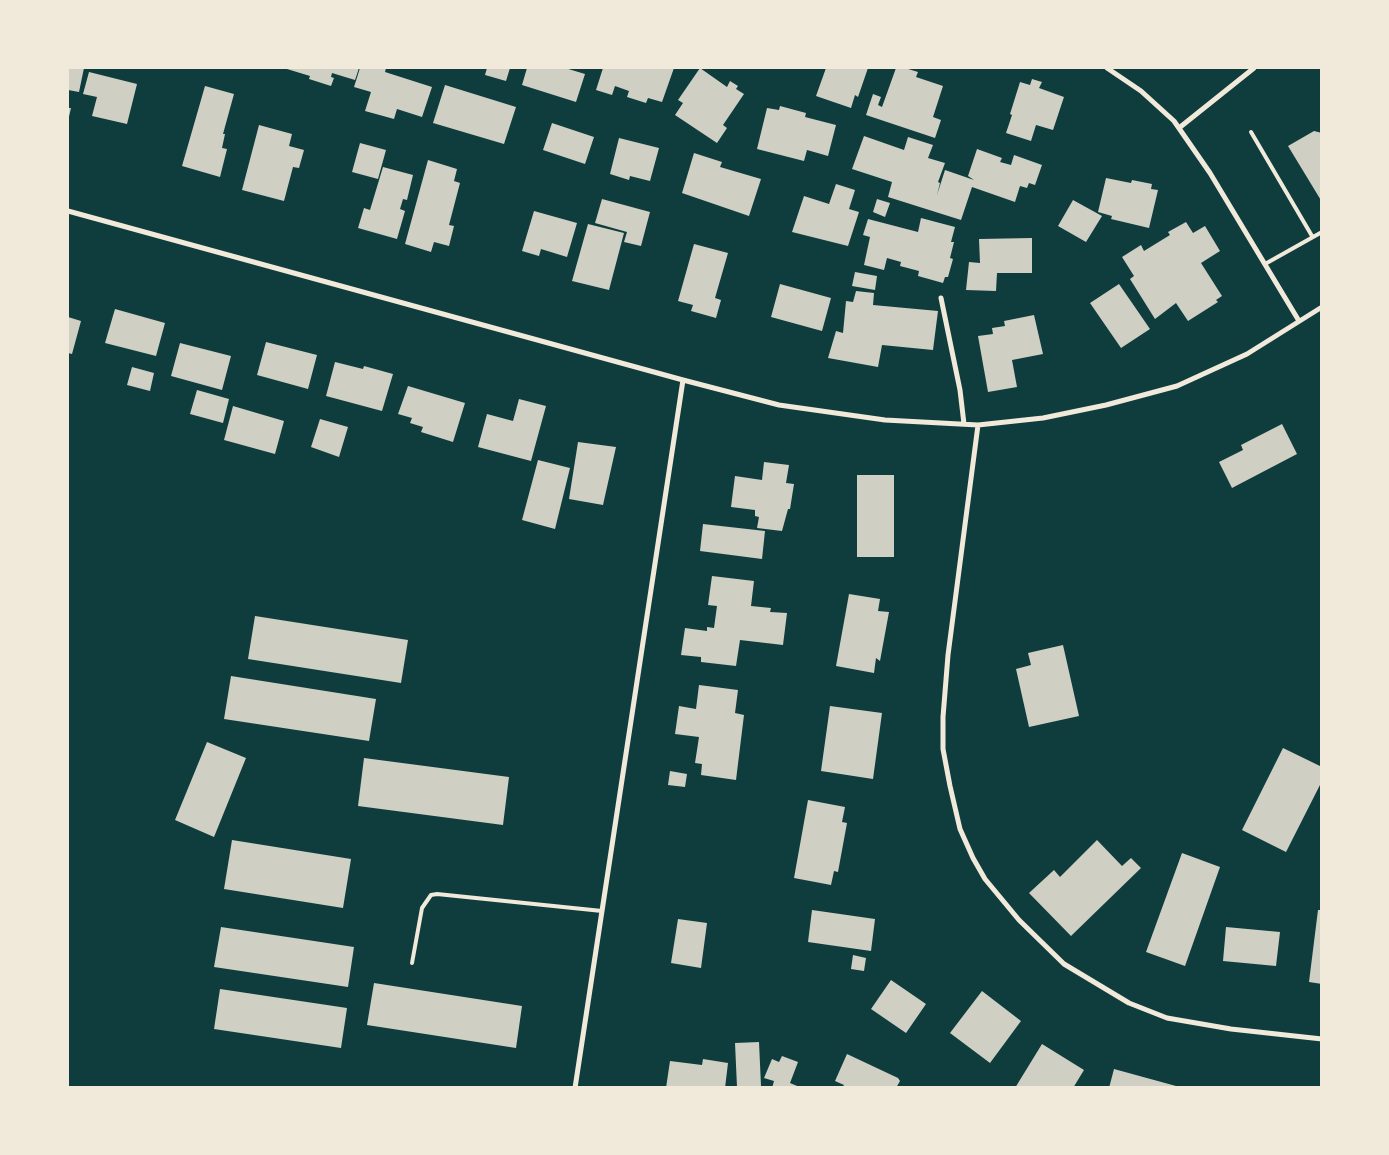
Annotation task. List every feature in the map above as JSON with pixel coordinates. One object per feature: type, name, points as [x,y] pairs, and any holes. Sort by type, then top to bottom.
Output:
[{"type":"street","points":[[1107,68],[1158,105],[1179,128],[1210,173],[1299,321]]},
{"type":"street","points":[[1179,128],[1254,68]]},
{"type":"street","points":[[68,211],[780,405],[885,420],[978,425],[1043,418],[1177,386],[1247,354],[1322,307]]},
{"type":"street","points":[[941,298],[960,390],[964,424]]},
{"type":"street","points":[[575,1088],[683,380]]},
{"type":"street","points":[[978,425],[948,655],[943,717],[943,749],[950,786],[960,829],[973,858],[985,878],[1019,920],[1064,964],[1129,1004],[1167,1018],[1231,1029],[1322,1039]]},
{"type":"lane","points":[[1251,132],[1312,236]]},
{"type":"lane","points":[[1265,264],[1322,232]]},
{"type":"lane","points":[[412,963],[422,908],[431,895],[437,894],[602,911]]},
{"type":"building","points":[[68,68],[84,68],[79,92],[68,90]]},
{"type":"building","points":[[287,68],[359,68],[355,80],[332,73],[331,77],[334,78],[331,86],[309,79],[310,76]]},
{"type":"building","points":[[360,68],[386,68],[385,72],[432,87],[422,117],[397,109],[394,119],[365,111],[371,92],[354,87]]},
{"type":"building","points":[[487,68],[510,68],[506,81],[485,75]]},
{"type":"building","points":[[527,68],[565,68],[585,74],[576,102],[522,85]]},
{"type":"building","points":[[603,68],[674,68],[662,102],[648,98],[646,103],[627,97],[629,91],[615,86],[612,95],[596,90]]},
{"type":"building","points":[[700,68],[727,87],[730,81],[738,86],[736,89],[744,94],[723,125],[727,128],[717,143],[675,115],[683,103],[678,100]]},
{"type":"building","points":[[826,68],[868,68],[858,97],[855,95],[851,108],[816,96]]},
{"type":"building","points":[[896,68],[905,68],[918,72],[916,77],[943,86],[933,117],[941,120],[935,138],[866,115],[873,94],[881,97],[878,105],[882,107]]},
{"type":"building","points":[[89,72],[137,84],[127,124],[92,116],[97,97],[83,94]]},
{"type":"building","points":[[1032,79],[1042,82],[1039,88],[1064,97],[1053,130],[1036,125],[1031,141],[1006,133],[1020,82],[1030,85]]},
{"type":"building","points":[[445,85],[516,107],[504,144],[433,123]]},
{"type":"building","points":[[205,86],[234,94],[223,134],[225,134],[222,148],[227,149],[220,177],[182,166]]},
{"type":"building","points":[[780,106],[806,113],[805,117],[836,125],[828,156],[807,150],[804,161],[757,149],[767,108],[779,110]]},
{"type":"building","points":[[68,108],[71,108],[68,121]]},
{"type":"building","points":[[552,123],[594,137],[585,164],[543,150]]},
{"type":"building","points":[[259,125],[292,134],[289,146],[304,150],[299,168],[293,167],[284,201],[242,190]]},
{"type":"building","points":[[1314,131],[1322,133],[1322,202],[1288,146]]},
{"type":"building","points":[[864,136],[904,150],[908,137],[933,145],[928,158],[945,163],[938,182],[940,183],[937,195],[945,170],[974,180],[968,176],[977,149],[1002,158],[1000,162],[1011,165],[1014,155],[1042,165],[1035,185],[1029,183],[1027,188],[1020,186],[1015,202],[972,187],[961,220],[888,197],[892,182],[852,169]]},
{"type":"building","points":[[619,138],[659,148],[650,181],[630,176],[629,180],[610,174]]},
{"type":"building","points":[[360,143],[386,150],[378,179],[352,172]]},
{"type":"building","points":[[694,153],[722,162],[720,167],[761,179],[749,216],[682,193]]},
{"type":"building","points":[[428,160],[457,169],[454,181],[460,183],[449,225],[454,226],[449,246],[434,242],[431,252],[405,244]]},
{"type":"building","points":[[383,167],[413,175],[407,200],[403,199],[400,209],[405,211],[397,239],[358,228],[364,208],[370,210]]},
{"type":"building","points":[[1106,178],[1131,183],[1132,180],[1152,184],[1151,189],[1158,190],[1149,228],[1111,219],[1112,216],[1098,212]]},
{"type":"building","points":[[836,184],[855,190],[849,209],[859,212],[848,246],[792,232],[804,196],[829,204]]},
{"type":"building","points":[[602,199],[650,212],[641,246],[624,242],[627,232],[595,223]]},
{"type":"building","points":[[877,199],[890,203],[885,217],[873,212]]},
{"type":"building","points":[[1073,200],[1102,216],[1086,242],[1058,226]]},
{"type":"building","points":[[534,211],[577,223],[567,257],[541,249],[539,256],[522,251]]},
{"type":"building","points":[[921,218],[955,227],[951,242],[954,242],[950,258],[953,259],[948,277],[945,277],[943,283],[918,276],[919,271],[900,266],[901,262],[887,258],[884,270],[864,265],[870,237],[863,235],[868,219],[918,232]]},
{"type":"building","points":[[1186,222],[1193,233],[1205,226],[1220,251],[1201,263],[1222,296],[1216,300],[1218,302],[1188,321],[1176,303],[1155,319],[1130,279],[1134,276],[1122,257],[1141,245],[1144,251],[1170,235],[1168,232]]},
{"type":"building","points":[[588,224],[624,233],[609,290],[572,281]]},
{"type":"building","points":[[1032,238],[1032,273],[997,273],[996,291],[966,290],[969,262],[980,263],[979,239]]},
{"type":"building","points":[[694,244],[728,253],[715,298],[721,300],[716,318],[691,311],[693,305],[678,301]]},
{"type":"building","points":[[855,272],[877,276],[875,290],[852,286]]},
{"type":"building","points":[[780,284],[831,298],[822,331],[771,317]]},
{"type":"building","points":[[1119,284],[1150,329],[1121,348],[1090,303]]},
{"type":"building","points":[[856,291],[874,293],[873,305],[938,311],[933,350],[882,345],[878,367],[828,358],[836,331],[843,333],[846,301],[853,302]]},
{"type":"building","points":[[115,309],[165,323],[156,356],[105,343]]},
{"type":"building","points":[[1034,315],[1043,354],[1012,360],[1017,387],[988,392],[978,336],[993,334],[992,328],[1005,326],[1004,321]]},
{"type":"building","points":[[68,317],[81,321],[72,354],[68,353]]},
{"type":"building","points":[[266,342],[317,355],[308,389],[257,375]]},
{"type":"building","points":[[180,343],[231,356],[222,390],[171,376]]},
{"type":"building","points":[[335,362],[363,369],[364,366],[393,374],[382,411],[326,396]]},
{"type":"building","points":[[132,367],[154,373],[150,391],[127,385]]},
{"type":"building","points":[[408,386],[465,403],[453,442],[421,432],[423,427],[410,423],[412,418],[398,414]]},
{"type":"building","points":[[197,390],[229,399],[223,423],[190,414]]},
{"type":"building","points":[[519,399],[546,406],[531,461],[478,447],[487,414],[513,421]]},
{"type":"building","points":[[233,406],[284,421],[275,454],[224,440]]},
{"type":"building","points":[[320,419],[348,427],[339,457],[311,447]]},
{"type":"building","points":[[1282,424],[1297,454],[1232,488],[1219,462],[1243,450],[1241,445]]},
{"type":"building","points":[[578,442],[616,447],[603,505],[569,499]]},
{"type":"building","points":[[538,460],[570,468],[555,529],[522,520]]},
{"type":"building","points":[[764,462],[789,465],[786,483],[794,484],[790,509],[788,509],[782,531],[757,528],[759,517],[755,516],[755,510],[731,507],[735,476],[762,480]]},
{"type":"building","points":[[857,475],[894,475],[894,557],[857,557]]},
{"type":"building","points":[[703,524],[765,531],[762,559],[700,551]]},
{"type":"building","points":[[712,576],[754,581],[751,606],[771,608],[770,612],[787,613],[783,645],[740,640],[736,666],[701,662],[701,657],[681,655],[685,628],[707,631],[707,627],[714,628],[717,606],[708,605]]},
{"type":"building","points":[[849,594],[880,599],[878,611],[889,612],[880,661],[876,658],[874,673],[836,666]]},
{"type":"building","points":[[255,616],[408,640],[401,683],[248,659]]},
{"type":"building","points":[[1063,645],[1079,716],[1029,727],[1016,669],[1031,665],[1028,653]]},
{"type":"building","points":[[231,676],[376,699],[369,741],[224,719]]},
{"type":"building","points":[[699,685],[738,690],[735,713],[744,715],[736,780],[701,775],[702,764],[695,763],[699,737],[675,734],[679,706],[696,709]]},
{"type":"building","points":[[830,706],[882,713],[873,779],[821,771]]},
{"type":"building","points":[[207,742],[246,758],[214,837],[175,820]]},
{"type":"building","points":[[1283,748],[1322,767],[1322,781],[1286,852],[1242,830]]},
{"type":"building","points":[[364,758],[509,777],[503,825],[358,806]]},
{"type":"building","points":[[670,771],[687,774],[685,787],[668,785]]},
{"type":"building","points":[[808,800],[845,807],[842,822],[847,823],[838,872],[834,871],[831,885],[794,878]]},
{"type":"building","points":[[232,840],[351,859],[343,908],[224,889]]},
{"type":"building","points":[[1097,840],[1122,866],[1131,858],[1141,868],[1071,936],[1029,893],[1054,870],[1060,877]]},
{"type":"building","points":[[1182,853],[1220,867],[1185,966],[1146,952]]},
{"type":"building","points":[[812,910],[875,919],[871,951],[808,942]]},
{"type":"building","points":[[1318,910],[1322,910],[1322,984],[1309,982]]},
{"type":"building","points":[[678,919],[707,923],[701,968],[671,963]]},
{"type":"building","points":[[221,927],[354,947],[348,987],[214,967]]},
{"type":"building","points":[[1226,927],[1280,932],[1276,966],[1223,961]]},
{"type":"building","points":[[853,955],[866,958],[864,971],[851,969]]},
{"type":"building","points":[[891,980],[926,1004],[906,1033],[871,1009]]},
{"type":"building","points":[[374,983],[522,1006],[516,1048],[367,1025]]},
{"type":"building","points":[[220,989],[347,1008],[341,1048],[214,1029]]},
{"type":"building","points":[[982,991],[1021,1021],[990,1063],[950,1033]]},
{"type":"building","points":[[759,1042],[761,1086],[737,1087],[735,1043]]},
{"type":"building","points":[[1042,1044],[1084,1070],[1073,1088],[1015,1088]]},
{"type":"building","points":[[847,1054],[898,1078],[900,1081],[896,1088],[842,1088],[844,1085],[835,1081]]},
{"type":"building","points":[[782,1056],[798,1062],[790,1083],[802,1088],[772,1088],[774,1081],[764,1078],[772,1059],[779,1062]]},
{"type":"building","points":[[703,1059],[728,1063],[725,1088],[666,1088],[670,1061],[702,1065]]},
{"type":"building","points":[[1114,1069],[1176,1086],[1176,1088],[1109,1088]]}]
